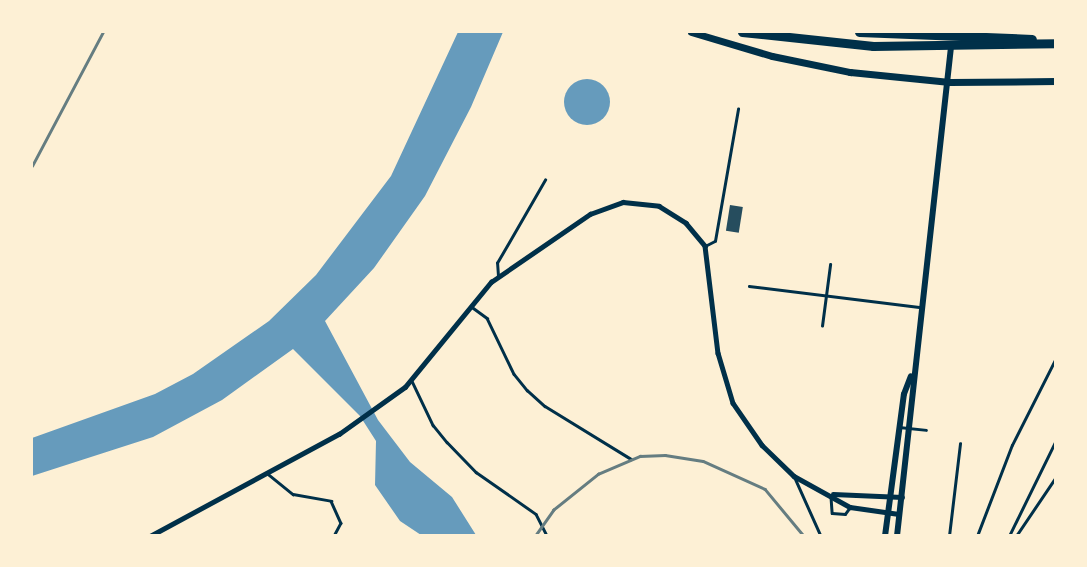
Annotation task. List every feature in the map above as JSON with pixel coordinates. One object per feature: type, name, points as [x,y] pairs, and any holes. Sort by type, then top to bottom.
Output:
[{"type":"highway","points":[[742,32],[873,46],[1055,42]]},
{"type":"highway","points":[[859,32],[1055,42]]},
{"type":"main road","points":[[691,32],[823,67],[950,82],[1055,80]]},
{"type":"street","points":[[897,536],[911,428],[912,374],[950,82],[951,32]]},
{"type":"street","points":[[150,536],[339,434],[405,387],[469,305],[498,276],[590,214],[623,202],[659,206],[686,223],[705,246],[718,353],[733,403],[762,445],[794,476],[832,494],[850,507],[900,514]]},
{"type":"street","points":[[885,536],[904,394],[912,374]]},
{"type":"street","points":[[832,494],[902,497]]},
{"type":"lane","points":[[705,246],[715,241],[738,108]]},
{"type":"lane","points":[[498,276],[497,263],[545,180]]},
{"type":"lane","points":[[822,326],[830,265]]},
{"type":"lane","points":[[749,286],[921,307]]},
{"type":"lane","points":[[469,305],[488,318],[514,374],[527,390],[545,406],[631,459]]},
{"type":"lane","points":[[977,536],[1012,445],[1055,358]]},
{"type":"lane","points":[[411,380],[433,425],[447,442],[476,472],[537,514],[547,536]]},
{"type":"lane","points":[[899,427],[926,430]]},
{"type":"lane","points":[[1009,536],[1055,440]]},
{"type":"lane","points":[[949,536],[960,444]]},
{"type":"lane","points":[[268,474],[293,494],[331,501],[341,523],[334,536]]},
{"type":"lane","points":[[794,476],[821,536]]},
{"type":"lane","points":[[1016,536],[1055,477]]},
{"type":"lane","points":[[832,494],[832,513],[845,514],[850,507]]},
{"type":"water","points":[[458,32],[503,32],[471,107],[425,196],[374,268],[325,321],[378,420],[410,462],[452,497],[476,535],[421,535],[400,521],[375,485],[376,441],[360,416],[293,349],[222,400],[153,437],[32,476],[32,438],[155,394],[193,374],[269,321],[316,275],[391,176]]},
{"type":"water","points":[[587,79],[604,85],[610,102],[604,119],[587,125],[570,119],[564,102],[570,85]]},
{"type":"building","points":[[730,205],[743,207],[739,233],[726,231]]},
{"type":"railway","points":[[32,166],[103,32]]},
{"type":"railway","points":[[535,536],[553,510],[598,474],[640,456],[665,455],[703,461],[765,489],[804,536]]}]
